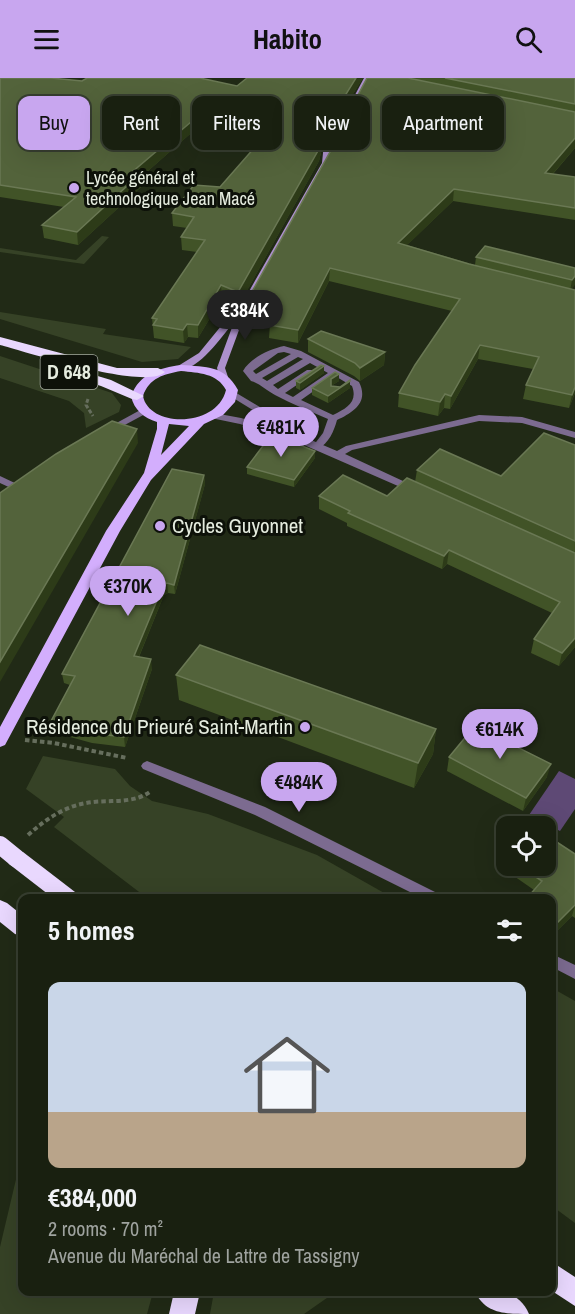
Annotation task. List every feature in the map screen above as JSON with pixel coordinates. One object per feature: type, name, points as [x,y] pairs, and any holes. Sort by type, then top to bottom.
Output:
[{"type":"highway","points":[[0,341],[117,372],[158,372]]},
{"type":"highway","name":"D 648","points":[[0,351],[106,383],[137,396]]},
{"type":"highway","points":[[0,845],[20,849],[64,894]]},
{"type":"highway","points":[[0,909],[18,924]]},
{"type":"highway","points":[[556,1278],[575,1293]]},
{"type":"highway","points":[[182,1314],[186,1296]]},
{"type":"highway","points":[[493,1296],[516,1314]]},
{"type":"main road","points":[[357,96],[367,78]]},
{"type":"main road","points":[[324,150],[325,162]]},
{"type":"main road","points":[[223,377],[203,369],[181,368],[158,372],[143,383],[137,396],[144,411],[163,420],[181,423],[200,421],[226,408],[233,393],[232,388],[223,377],[221,368],[245,303],[325,162],[339,150]]},
{"type":"main road","points":[[181,368],[202,355],[245,303]]},
{"type":"main road","points":[[146,478],[163,429],[163,420]]},
{"type":"main road","points":[[0,739],[113,531],[146,478],[200,421]]},
{"type":"street","points":[[367,78],[376,80]]},
{"type":"street","points":[[318,446],[328,434],[333,418],[354,407],[358,400],[359,388],[346,382],[335,372],[298,353],[254,379],[308,408],[333,418]]},
{"type":"street","points":[[265,386],[310,359]]},
{"type":"street","points":[[278,393],[321,365]]},
{"type":"street","points":[[293,400],[335,372]]},
{"type":"street","points":[[233,393],[306,440],[423,494]]},
{"type":"street","points":[[308,408],[320,400]]},
{"type":"street","points":[[93,439],[144,411]]},
{"type":"street","points":[[214,416],[245,421],[306,440]]},
{"type":"street","points":[[337,455],[349,448],[478,418],[522,420],[575,435]]},
{"type":"street","points":[[0,479],[15,487]]},
{"type":"street","points":[[147,766],[260,811],[426,894]]},
{"type":"street","points":[[556,962],[575,972]]},
{"type":"path","points":[[89,396],[86,405],[94,419],[110,429]]},
{"type":"path","points":[[0,739],[54,744],[120,755],[147,766],[151,792],[140,799],[83,803],[54,814],[20,849]]},
{"type":"green space","points":[[102,236],[109,237],[84,264],[0,252],[0,248],[76,260]]},
{"type":"green space","points":[[0,312],[106,329],[103,334],[191,347],[178,359],[142,362],[0,319]]},
{"type":"green space","points":[[0,356],[112,393],[121,405],[119,412],[86,428],[84,413],[69,401],[0,378]]},
{"type":"green space","points":[[43,756],[115,769],[130,786],[152,801],[208,814],[317,855],[386,894],[142,894],[54,827],[64,817],[26,789]]},
{"type":"green space","points":[[556,990],[575,1001],[575,1223],[556,1209]]},
{"type":"green space","points":[[18,1171],[18,1296],[152,1296],[147,1314],[0,1314],[0,1247]]},
{"type":"green space","points":[[213,1296],[330,1296],[304,1314],[210,1314]]},
{"type":"shaded area","points":[[559,771],[575,779],[575,809],[560,831],[556,829],[556,816],[529,815]]},
{"type":"building","points":[[0,78],[51,78],[82,81],[87,78],[200,78],[237,86],[247,78],[356,78],[345,96],[294,96],[294,150],[318,150],[238,292],[221,285],[198,325],[187,324],[183,330],[153,325],[157,319],[152,318],[205,240],[181,237],[194,217],[172,213],[194,185],[220,187],[252,150],[282,150],[282,96],[192,96],[192,121],[180,131],[180,96],[102,96],[102,150],[158,150],[131,173],[140,174],[77,232],[42,225],[76,197],[0,185]]},
{"type":"building","points":[[367,78],[408,78],[496,96],[382,96],[382,150],[504,150],[504,98],[575,112],[575,138],[545,173],[575,177],[575,208],[454,189],[398,243],[469,264],[575,290],[575,387],[572,395],[526,385],[539,357],[480,345],[451,396],[445,394],[440,402],[399,393],[415,365],[460,299],[330,268],[298,330],[269,325],[276,312],[268,311],[271,306],[249,297],[330,152],[332,150],[370,150],[370,96],[357,96]]},
{"type":"building","points":[[445,78],[575,78],[575,104]]},
{"type":"building","points":[[485,246],[575,268],[575,276],[572,280],[476,257]]},
{"type":"building","points":[[321,331],[385,352],[360,368],[355,363],[308,339]]},
{"type":"building","points":[[321,365],[324,366],[300,383],[296,381]]},
{"type":"building","points":[[335,372],[339,374],[331,379],[331,386],[340,387],[350,381],[328,396],[312,388]]},
{"type":"building","points":[[112,421],[137,429],[0,662],[0,493],[56,454]]},
{"type":"building","points":[[544,433],[575,445],[575,541],[417,470],[440,449],[501,476]]},
{"type":"building","points":[[272,434],[315,451],[294,480],[247,467]]},
{"type":"building","points":[[172,469],[204,475],[174,585],[167,583],[163,586],[134,656],[151,659],[124,737],[90,733],[50,723],[75,676],[62,674]]},
{"type":"building","points":[[343,475],[387,496],[407,478],[575,553],[575,638],[562,653],[534,639],[560,602],[449,550],[444,556],[348,513],[350,511],[319,496]]},
{"type":"building","points":[[200,645],[436,729],[418,763],[176,675]]},
{"type":"building","points":[[478,722],[507,737],[505,741],[551,764],[526,798],[449,757]]},
{"type":"building","points":[[556,842],[575,854],[575,905],[557,923],[556,894],[531,894],[542,881],[534,876],[556,876]]},
{"type":"place","name":"Lycée général et technologique Jean Macé","points":[[74,188]]},
{"type":"place","name":"Cycles Guyonnet","points":[[160,526]]},
{"type":"place","name":"Résidence du Prieuré Saint-Martin","points":[[305,727]]}]
